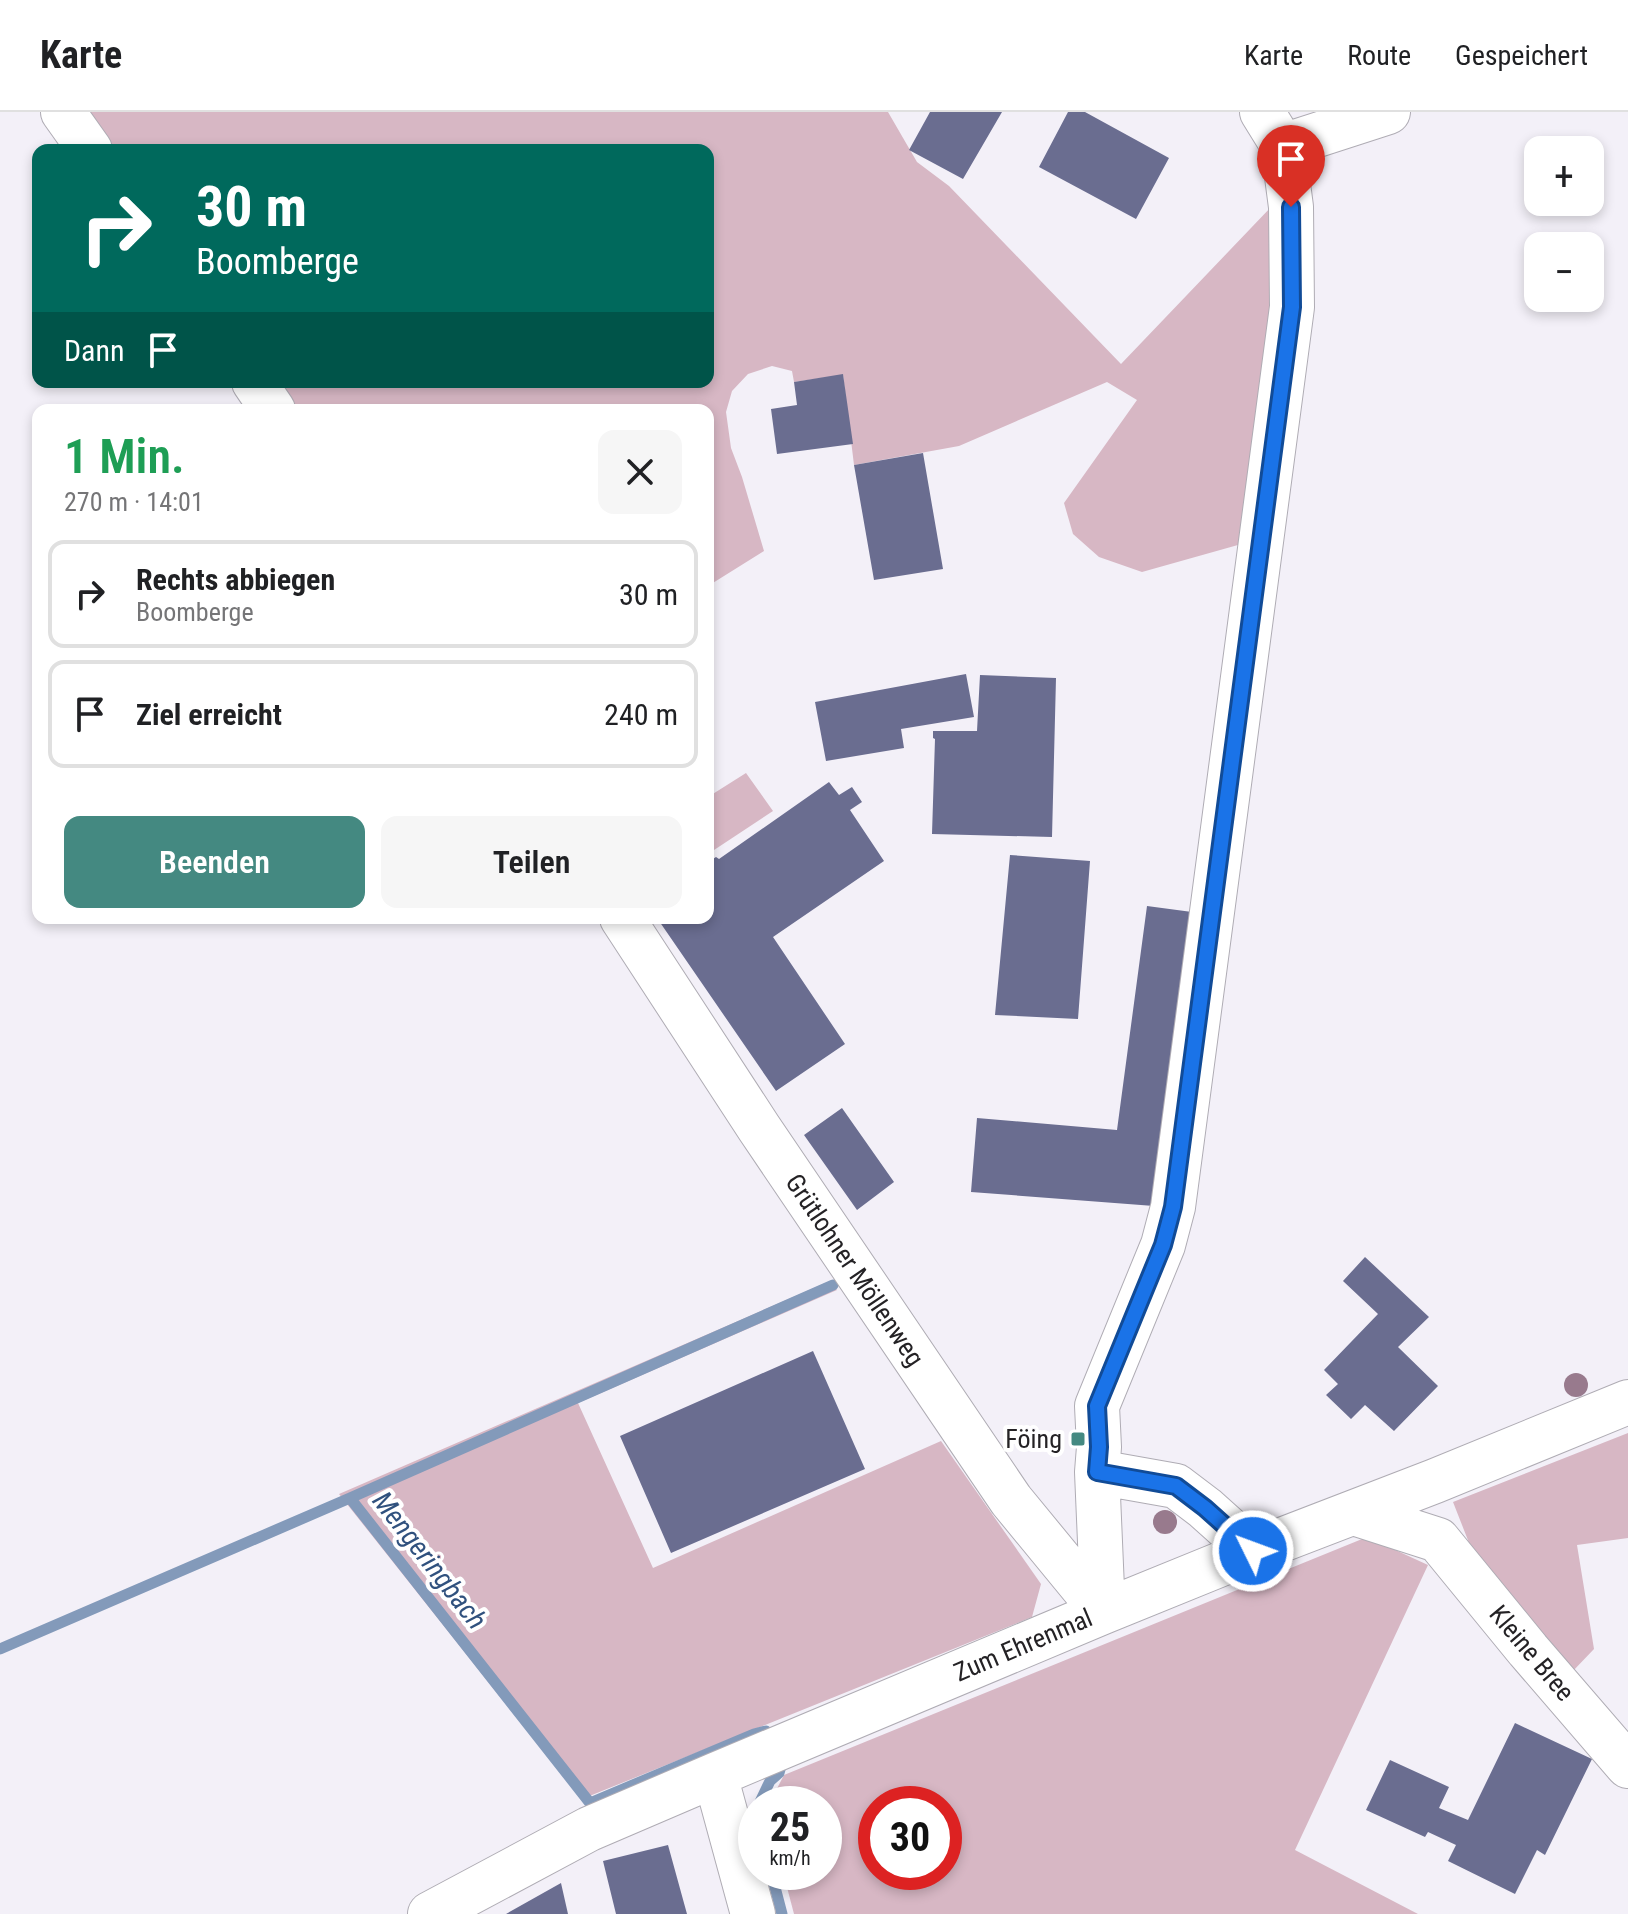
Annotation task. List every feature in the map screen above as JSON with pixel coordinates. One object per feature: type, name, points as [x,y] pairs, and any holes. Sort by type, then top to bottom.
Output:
[{"type":"street","points":[[63,112],[86,144]]},
{"type":"street","points":[[1103,1612],[1097,1406],[1163,1245],[1173,1207],[1292,307],[1291,207],[1273,129],[1388,112]]},
{"type":"street","name":"Grütlohner Möllenweg","points":[[626,924],[759,1128],[1011,1500],[1103,1612]]},
{"type":"street","name":"Zum Ehrenmal","points":[[430,1914],[589,1829],[715,1775],[1103,1612],[1628,1402]]},
{"type":"street","points":[[1097,1472],[1176,1486],[1253,1551]]},
{"type":"street","points":[[1354,1513],[1438,1540],[1435,1481]]},
{"type":"street","name":"Kleine Bree","points":[[1438,1540],[1628,1766]]},
{"type":"street","points":[[715,1775],[753,1914]]},
{"type":"shaded area","points":[[83,112],[888,112],[917,162],[949,186],[1121,364],[1273,205],[1274,314],[1245,543],[1142,572],[1099,557],[1073,534],[1064,503],[1137,400],[1107,382],[959,446],[854,465],[843,375],[794,382],[792,371],[772,366],[748,374],[732,391],[726,412],[731,448],[764,551],[714,582],[714,404],[288,404],[277,388],[714,388],[714,144],[106,144]]},
{"type":"shaded area","points":[[746,773],[773,811],[714,850],[714,793]]},
{"type":"shaded area","points":[[830,1281],[837,1290],[578,1403],[653,1568],[941,1441],[1041,1584],[1032,1617],[582,1800],[339,1494]]},
{"type":"shaded area","points":[[1628,1433],[1628,1538],[1577,1545],[1594,1649],[1572,1672],[1473,1553],[1453,1502]]},
{"type":"shaded area","points":[[1367,1537],[1428,1565],[1295,1850],[1418,1914],[794,1914],[788,1890],[842,1890],[842,1786],[778,1786],[784,1775]]},
{"type":"building","points":[[930,112],[1002,112],[963,179],[909,150]]},
{"type":"building","points":[[1068,112],[1085,112],[1169,158],[1136,219],[1039,167]]},
{"type":"building","points":[[843,374],[853,444],[777,454],[771,409],[797,405],[794,382]]},
{"type":"building","points":[[923,453],[943,569],[874,580],[854,465]]},
{"type":"building","points":[[966,674],[974,717],[901,729],[904,748],[826,761],[815,702]]},
{"type":"building","points":[[980,675],[1056,678],[1052,837],[932,834],[933,731],[977,731]]},
{"type":"building","points":[[829,782],[839,795],[852,787],[862,802],[850,810],[884,861],[773,937],[845,1044],[776,1091],[661,924],[714,924],[714,858],[719,859]]},
{"type":"building","points":[[1010,855],[1090,861],[1078,1019],[995,1015]]},
{"type":"building","points":[[1147,906],[1192,912],[1154,1206],[971,1192],[977,1118],[1117,1130]]},
{"type":"building","points":[[842,1108],[894,1182],[857,1210],[804,1135]]},
{"type":"building","points":[[1365,1257],[1429,1317],[1398,1347],[1438,1386],[1394,1431],[1365,1405],[1351,1419],[1326,1395],[1338,1384],[1324,1370],[1378,1314],[1343,1281]]},
{"type":"building","points":[[813,1351],[865,1469],[671,1553],[620,1436]]},
{"type":"building","points":[[1515,1723],[1592,1759],[1545,1855],[1537,1850],[1515,1894],[1448,1861],[1456,1845],[1428,1832],[1425,1837],[1366,1810],[1390,1760],[1449,1787],[1439,1808],[1468,1820]]},
{"type":"building","points":[[668,1845],[687,1914],[616,1914],[603,1861]]},
{"type":"building","points":[[561,1883],[568,1914],[506,1914]]},
{"type":"waterway","points":[[350,1498],[833,1285]]},
{"type":"waterway","name":"Mengeringbach","points":[[0,1649],[350,1498],[590,1803],[766,1731]]},
{"type":"waterway","name":"Mengeringbach","points":[[768,1786],[779,1773],[782,1762]]},
{"type":"waterway","name":"Mengeringbach","points":[[776,1890],[782,1914]]},
{"type":"place","name":"Föing","points":[[1078,1439]]},
{"type":"route","points":[[1253,1551],[1176,1486],[1097,1472],[1097,1406],[1163,1245],[1173,1207],[1292,307],[1291,207]]}]
